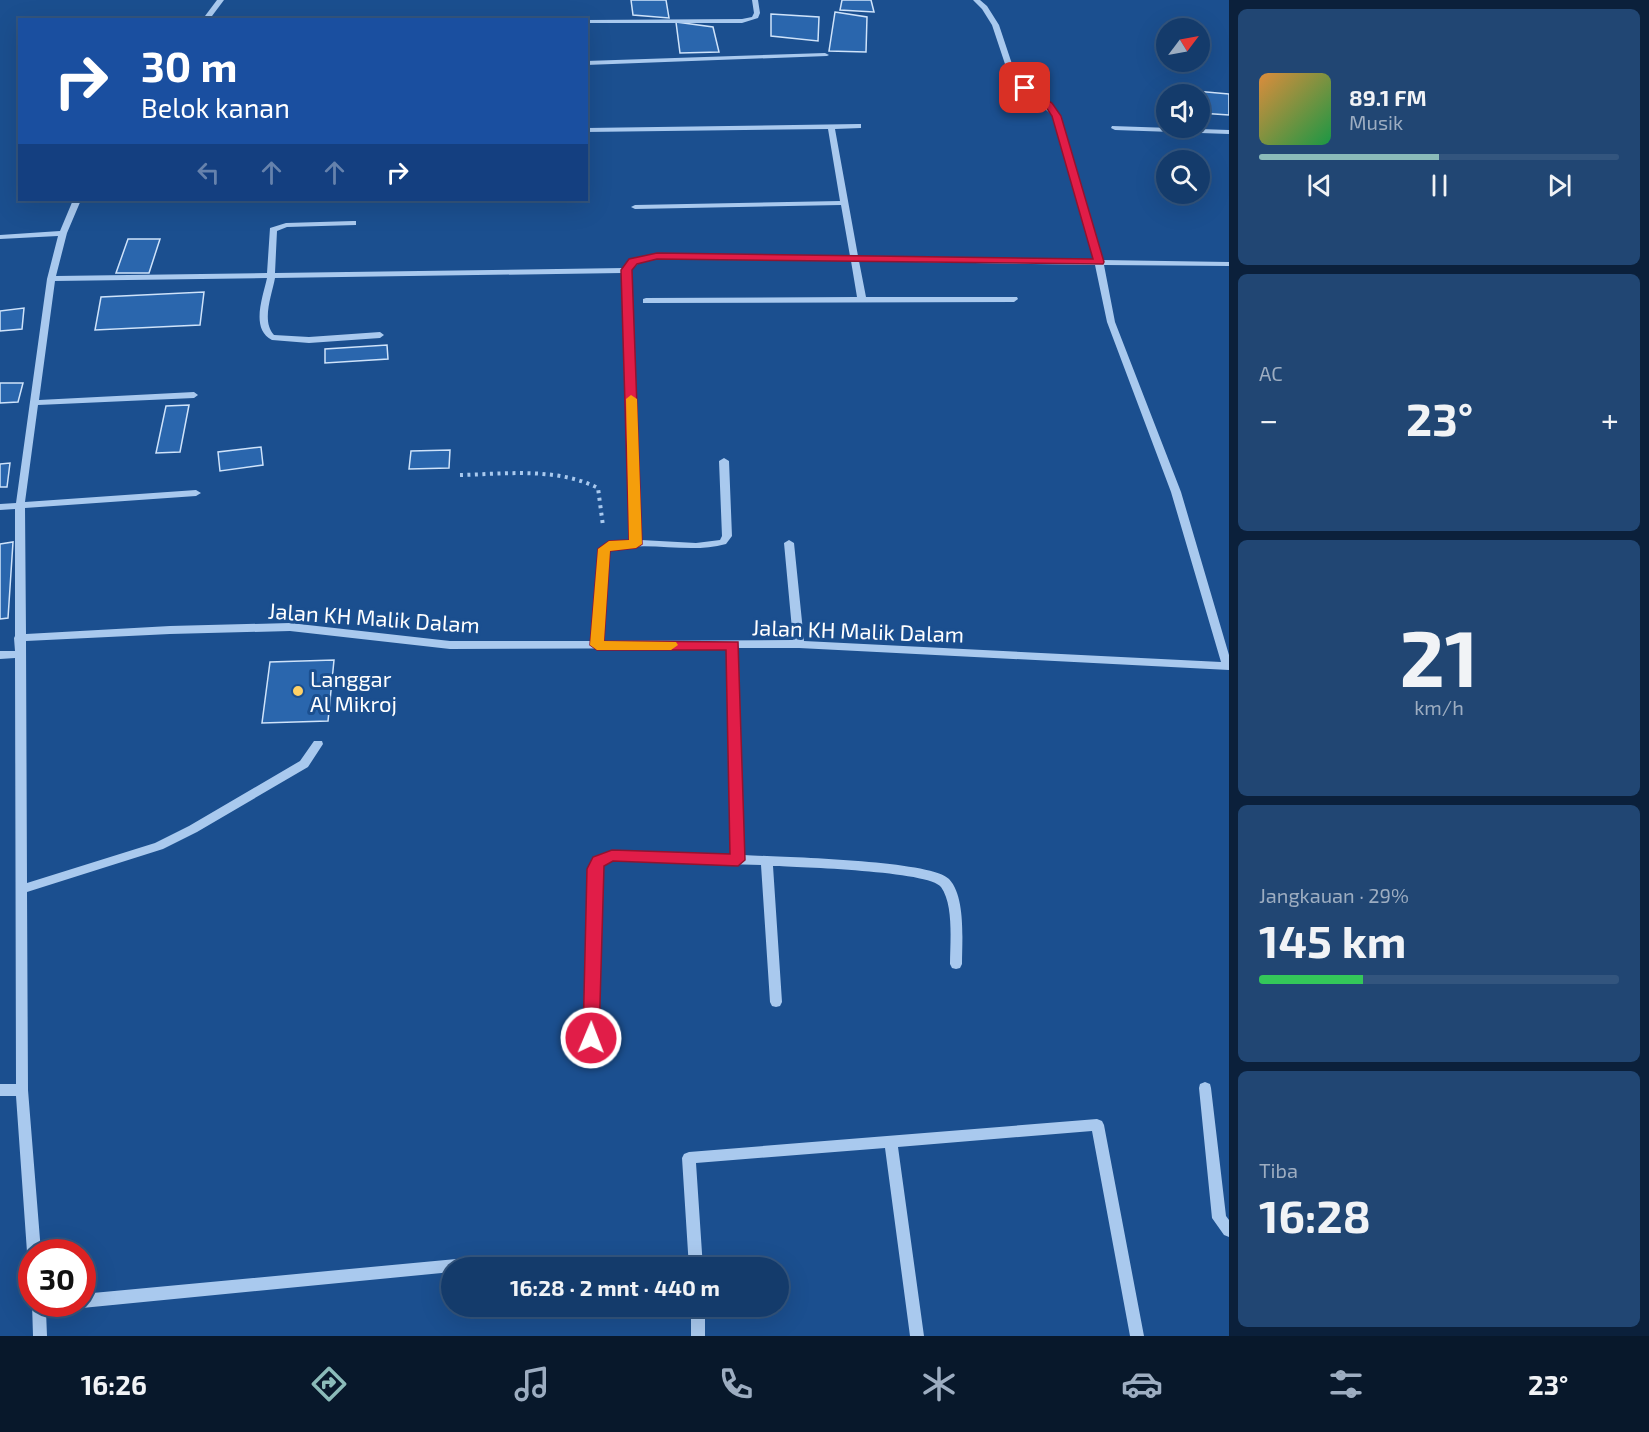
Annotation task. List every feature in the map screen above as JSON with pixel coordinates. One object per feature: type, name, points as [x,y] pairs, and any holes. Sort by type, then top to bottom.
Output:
[{"type":"street","points":[[207,18],[221,0]]},
{"type":"street","points":[[588,21],[742,21],[755,18],[757,14],[755,0]]},
{"type":"street","points":[[976,0],[990,11],[1014,76],[1025,88],[1049,105],[1057,116],[1099,262],[1111,322],[1176,492],[1228,666]]},
{"type":"street","points":[[588,63],[825,56]]},
{"type":"street","points":[[588,130],[858,126]]},
{"type":"street","points":[[831,127],[862,300]]},
{"type":"street","points":[[1115,128],[1229,132]]},
{"type":"street","points":[[33,1239],[22,1090],[20,505],[51,279],[63,233],[76,201]]},
{"type":"street","points":[[635,207],[844,203]]},
{"type":"street","points":[[353,223],[277,228],[272,236],[271,277],[263,320],[266,331],[272,337],[309,340],[380,335]]},
{"type":"street","points":[[0,237],[63,233]]},
{"type":"street","points":[[636,544],[627,270],[633,261],[657,256],[1229,264]]},
{"type":"street","points":[[51,279],[627,270]]},
{"type":"street","points":[[646,301],[1014,299]]},
{"type":"street","points":[[33,403],[194,395]]},
{"type":"street","points":[[597,645],[604,549],[614,544],[705,545],[723,542],[727,536],[724,461]]},
{"type":"street","points":[[0,507],[196,493]]},
{"type":"street","points":[[789,543],[799,644]]},
{"type":"street","name":"Jalan KH Malik Dalam","points":[[19,638],[170,630],[290,627],[450,645],[799,644],[1228,666]]},
{"type":"street","points":[[733,645],[738,860]]},
{"type":"street","points":[[0,656],[20,654]]},
{"type":"street","points":[[22,889],[159,846],[193,829],[304,764],[318,744]]},
{"type":"street","points":[[591,1038],[594,869],[598,861],[612,856],[766,861],[935,874],[953,893],[956,964]]},
{"type":"street","points":[[766,861],[776,1002]]},
{"type":"street","points":[[1205,1088],[1219,1218],[1229,1231]]},
{"type":"street","points":[[0,1090],[22,1090]]},
{"type":"street","points":[[695,1257],[688,1158],[1097,1125],[1137,1336]]},
{"type":"street","points":[[891,1142],[917,1336]]},
{"type":"street","points":[[96,1300],[441,1267]]},
{"type":"street","points":[[39,1317],[40,1336]]},
{"type":"street","points":[[698,1317],[698,1336]]},
{"type":"path","points":[[460,475],[527,475],[581,479],[591,483],[598,488],[601,496],[604,549]]},
{"type":"building","points":[[631,0],[666,0],[669,18],[633,15]]},
{"type":"building","points":[[842,0],[871,0],[874,12],[840,10]]},
{"type":"building","points":[[835,12],[867,17],[866,52],[829,51]]},
{"type":"building","points":[[771,14],[819,17],[818,41],[771,36]]},
{"type":"building","points":[[676,22],[713,27],[719,52],[680,53]]},
{"type":"building","points":[[1210,92],[1229,94],[1229,115],[1210,114]]},
{"type":"building","points":[[128,239],[160,239],[149,273],[116,273]]},
{"type":"building","points":[[204,292],[200,325],[95,330],[101,297]]},
{"type":"building","points":[[24,308],[22,329],[0,331],[0,311]]},
{"type":"building","points":[[387,345],[388,359],[325,363],[325,349]]},
{"type":"building","points":[[0,383],[23,383],[18,402],[0,403]]},
{"type":"building","points":[[189,405],[180,452],[156,453],[166,406]]},
{"type":"building","points":[[261,447],[263,465],[220,471],[218,452]]},
{"type":"building","points":[[450,450],[449,468],[409,469],[411,451]]},
{"type":"building","points":[[10,463],[7,487],[0,487],[0,464]]},
{"type":"building","points":[[13,542],[8,618],[0,619],[0,544]]},
{"type":"building","name":"Langgar Al Mikroj","points":[[334,660],[328,721],[262,723],[270,662]]},
{"type":"slow traffic","points":[[631,399],[636,544],[614,544],[604,549],[597,645],[671,645]]},
{"type":"place","name":"Langgar Al Mikroj","points":[[298,691]]},
{"type":"route","points":[[591,1038],[594,869],[598,861],[612,856],[738,860],[733,645],[597,645],[604,549],[614,544],[636,544],[627,270],[633,261],[657,256],[1099,262],[1057,116],[1049,105],[1025,88]]}]
